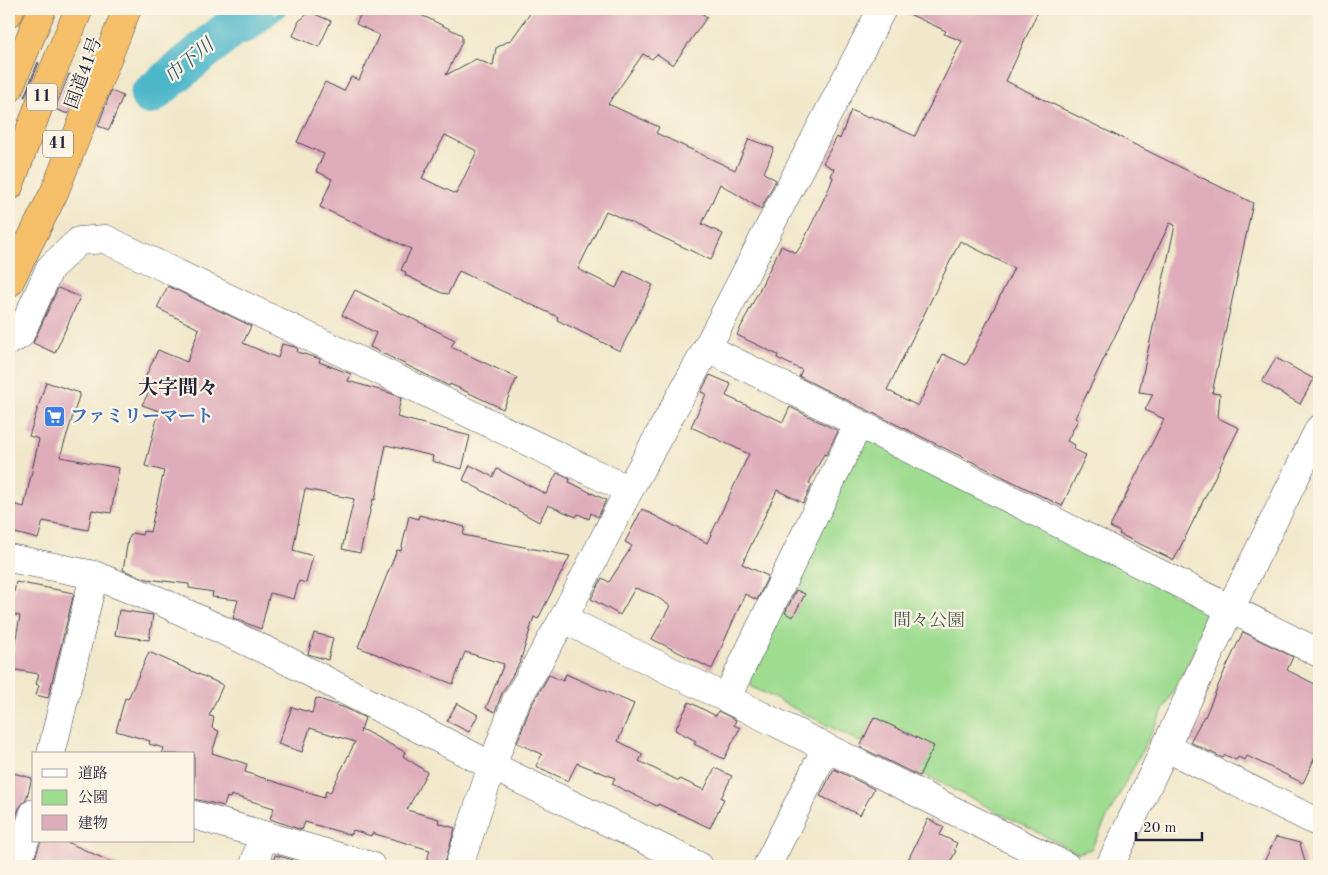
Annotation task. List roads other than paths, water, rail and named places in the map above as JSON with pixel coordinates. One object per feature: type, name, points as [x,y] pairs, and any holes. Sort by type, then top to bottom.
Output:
[{"type":"highway","points":[[9,14],[10,9]]},
{"type":"highway","name":"11","points":[[9,89],[42,9]]},
{"type":"highway","name":"11","points":[[9,187],[43,95],[79,9]]},
{"type":"highway","name":"国道41号","points":[[9,278],[107,9]]},
{"type":"highway","points":[[9,283],[54,193],[127,9]]},
{"type":"street","points":[[459,866],[516,701],[707,348],[882,9]]},
{"type":"street","points":[[9,341],[20,335],[50,268],[79,241],[105,239],[629,490]]},
{"type":"street","points":[[707,348],[858,425],[1319,653]]},
{"type":"street","points":[[727,697],[858,425]]},
{"type":"street","points":[[1110,866],[1230,609],[1319,429]]},
{"type":"street","points":[[9,558],[94,575],[162,602],[280,657],[492,766],[699,866]]},
{"type":"street","points":[[51,752],[94,575]]},
{"type":"street","points":[[562,619],[727,697],[1066,866]]},
{"type":"street","points":[[1165,747],[1319,823]]},
{"type":"street","points":[[767,866],[826,748]]},
{"type":"street","points":[[195,815],[371,866]]},
{"type":"street","points":[[15,866],[32,819]]},
{"type":"street","points":[[254,866],[264,835]]},
{"type":"waterway","name":"巾下川","points":[[150,95],[254,9]]},
{"type":"waterway","points":[[194,58],[252,38],[286,9]]},
{"type":"place","name":"ファミリーマート","points":[[54,417]]},
{"type":"district","name":"大字間々","points":[[178,389]]},
{"type":"park label","name":"間々公園","points":[[929,621]]}]
